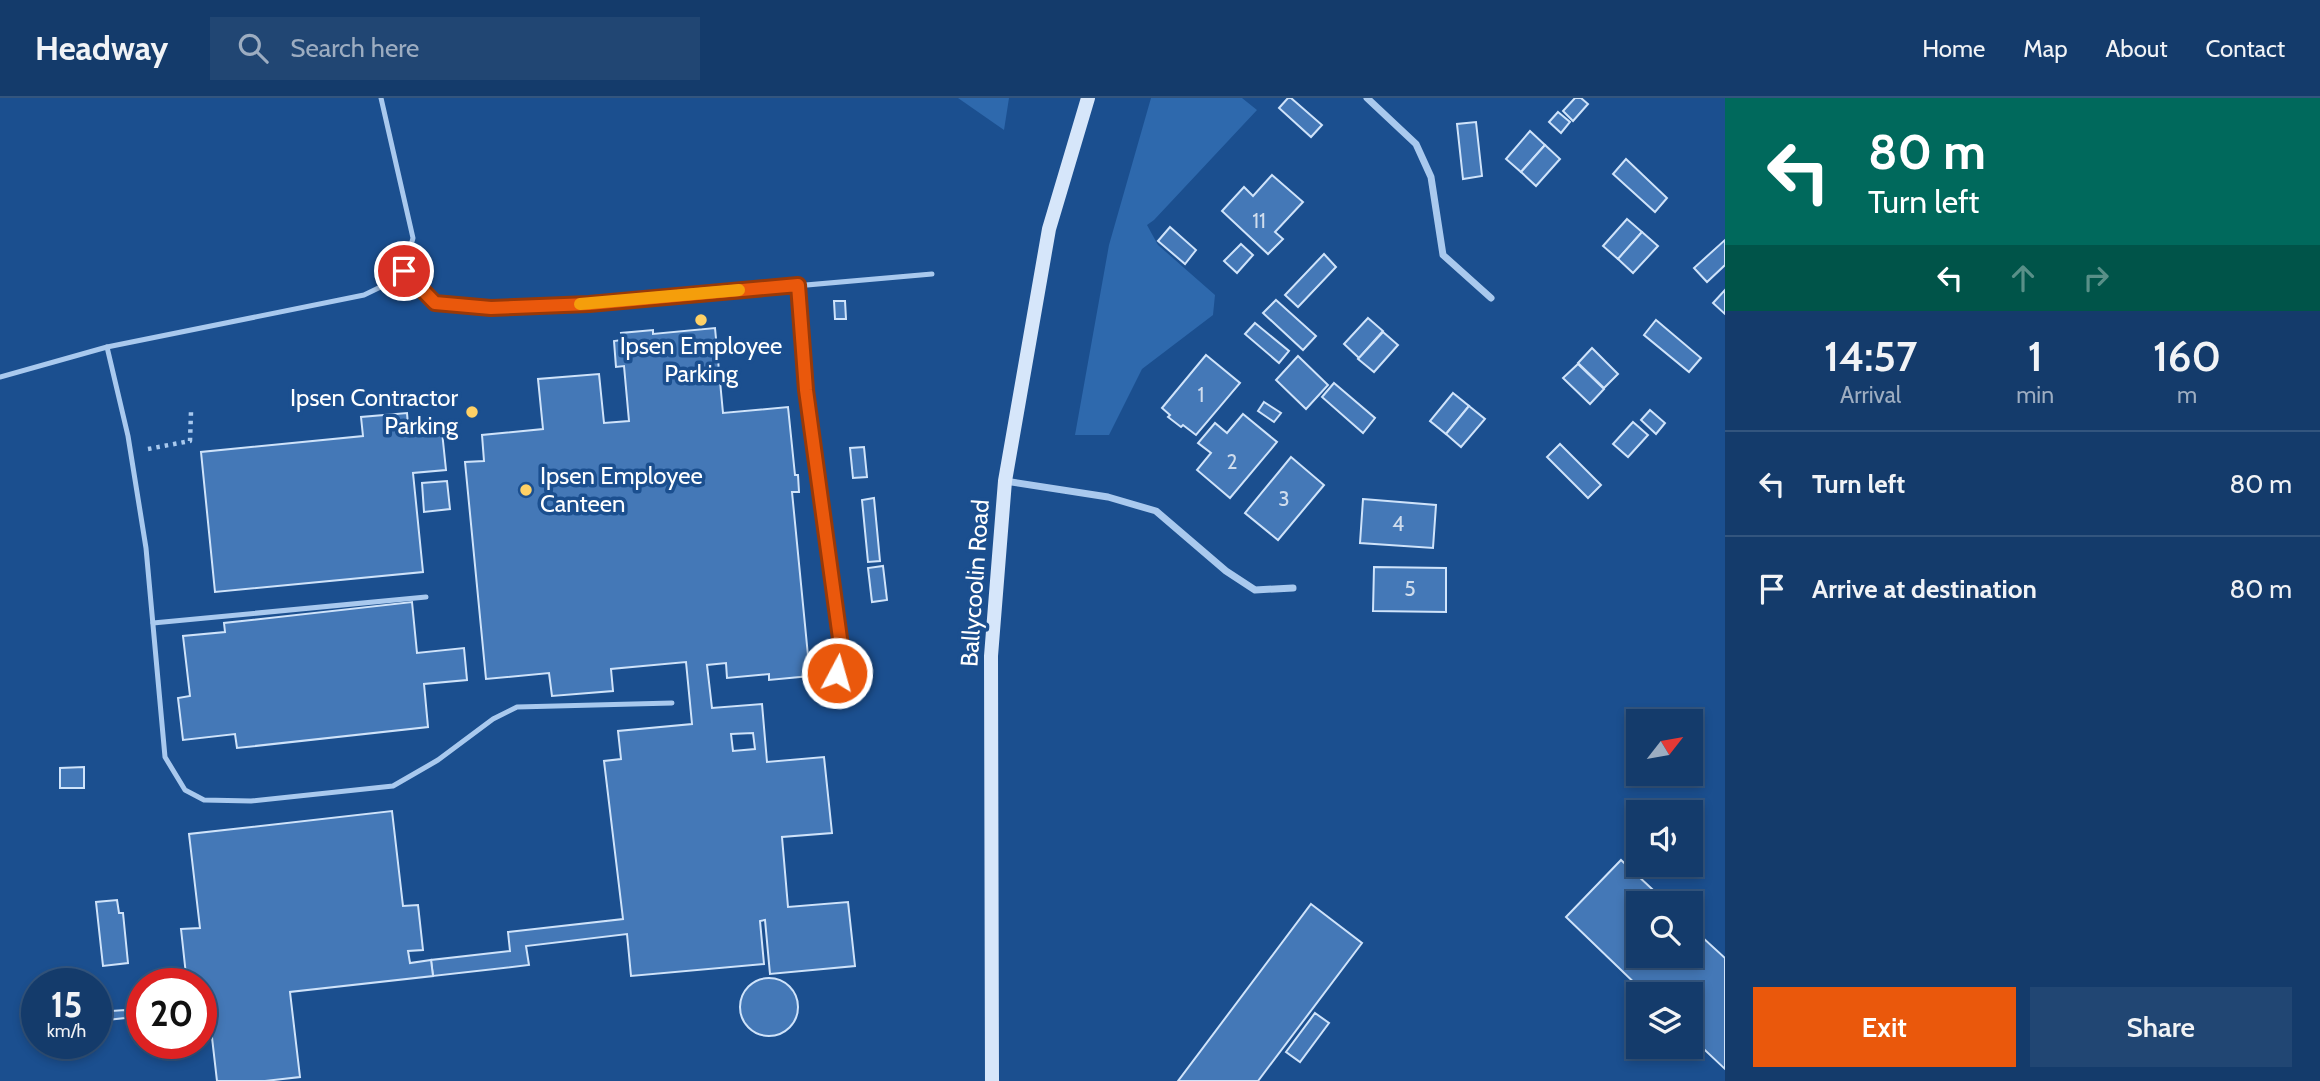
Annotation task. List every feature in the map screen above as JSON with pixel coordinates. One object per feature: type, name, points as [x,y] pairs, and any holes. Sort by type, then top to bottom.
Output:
[{"type":"main road","name":"Ballycoolin Road","points":[[992,1081],[991,656],[1005,481],[1049,229],[1088,98]]},
{"type":"street","points":[[1367,98],[1416,144],[1431,177],[1443,255],[1491,298]]},
{"type":"street","points":[[1005,481],[1108,497],[1156,511],[1226,571],[1255,590],[1293,588]]},
{"type":"lane","points":[[0,377],[107,347],[364,295],[393,281],[404,271],[413,238],[381,98]]},
{"type":"lane","points":[[404,271],[435,303],[491,308],[589,304],[932,274]]},
{"type":"lane","points":[[798,285],[815,468],[842,653],[837,673],[818,687]]},
{"type":"lane","points":[[107,347],[131,454],[146,548],[165,757],[185,790],[204,800],[251,801],[393,786],[438,760],[493,719],[517,707],[672,703]]},
{"type":"lane","points":[[153,623],[426,597]]},
{"type":"path","points":[[131,454],[190,441],[191,412]]},
{"type":"shaded area","points":[[958,98],[1009,98],[1004,130]]},
{"type":"shaded area","points":[[1151,98],[1242,98],[1257,110],[1147,225],[1158,245],[1215,295],[1213,315],[1142,369],[1109,435],[1075,435],[1109,245]]},
{"type":"building","points":[[1288,98],[1322,125],[1311,137],[1279,108]]},
{"type":"building","points":[[1575,98],[1581,98],[1588,104],[1573,121],[1563,111]]},
{"type":"building","points":[[1558,112],[1570,122],[1561,133],[1549,122]]},
{"type":"building","points":[[1476,122],[1482,176],[1463,179],[1457,124]]},
{"type":"building","points":[[1530,131],[1545,145],[1521,172],[1506,159]]},
{"type":"building","points":[[1545,145],[1560,159],[1536,186],[1521,172]]},
{"type":"building","points":[[1626,159],[1667,198],[1655,212],[1613,174]]},
{"type":"building","points":[[1272,175],[1303,202],[1275,232],[1283,239],[1268,254],[1222,211],[1244,187],[1253,196]]},
{"type":"building","points":[[1627,219],[1642,232],[1618,259],[1603,246]]},
{"type":"building","points":[[1170,227],[1196,250],[1185,264],[1158,241]]},
{"type":"building","points":[[1642,232],[1658,246],[1633,273],[1618,259]]},
{"type":"building","points":[[1725,240],[1725,265],[1707,282],[1694,268]]},
{"type":"building","points":[[1241,244],[1253,255],[1237,273],[1224,261]]},
{"type":"building","points":[[1324,254],[1336,267],[1298,307],[1285,295]]},
{"type":"building","points":[[1725,290],[1725,314],[1713,303]]},
{"type":"building","points":[[1276,300],[1316,336],[1303,350],[1263,313]]},
{"type":"building","points":[[834,301],[845,301],[846,319],[835,319]]},
{"type":"building","points":[[1368,318],[1383,331],[1359,358],[1344,344]]},
{"type":"building","points":[[1656,320],[1701,358],[1689,372],[1644,335]]},
{"type":"building","points":[[1255,323],[1289,351],[1279,363],[1245,334]]},
{"type":"building","points":[[715,328],[723,413],[788,407],[795,475],[798,475],[799,492],[792,492],[810,676],[769,680],[769,674],[727,678],[726,663],[707,665],[712,708],[762,704],[767,762],[824,757],[832,833],[782,837],[788,907],[848,902],[855,966],[770,974],[765,920],[760,921],[764,964],[631,976],[627,934],[526,946],[529,965],[433,976],[431,960],[510,951],[508,932],[623,919],[604,761],[621,759],[618,731],[692,724],[686,662],[611,669],[613,691],[552,696],[549,673],[486,679],[465,462],[484,461],[482,435],[543,429],[538,379],[599,374],[604,423],[629,421],[624,366],[616,367],[614,341],[622,340],[621,333],[653,330],[653,334]],"holes":[[[753,733],[755,749],[733,751],[731,734]]]},
{"type":"building","points":[[1383,332],[1398,345],[1374,372],[1358,359]]},
{"type":"building","points":[[1592,348],[1618,374],[1604,388],[1578,363]]},
{"type":"building","points":[[1206,355],[1240,383],[1196,435],[1168,417],[1170,415],[1162,408]]},
{"type":"building","points":[[1298,356],[1328,385],[1306,409],[1276,380]]},
{"type":"building","points":[[1578,364],[1604,389],[1590,404],[1563,378]]},
{"type":"building","points":[[1334,383],[1375,418],[1363,433],[1322,397]]},
{"type":"building","points":[[1453,393],[1469,406],[1446,434],[1430,421]]},
{"type":"building","points":[[1264,402],[1281,413],[1274,422],[1258,411]]},
{"type":"building","points":[[1469,406],[1485,419],[1461,447],[1446,434]]},
{"type":"building","points":[[1650,410],[1665,423],[1656,434],[1641,420]]},
{"type":"building","points":[[407,413],[408,425],[441,422],[446,470],[413,473],[423,572],[215,592],[201,452],[363,436],[361,417]]},
{"type":"building","points":[[1243,414],[1277,442],[1230,498],[1197,470],[1211,453],[1198,443],[1215,423],[1227,433]]},
{"type":"building","points":[[1633,422],[1648,435],[1628,457],[1613,444]]},
{"type":"building","points":[[1560,444],[1601,485],[1588,498],[1547,457]]},
{"type":"building","points":[[864,447],[867,477],[853,478],[850,448]]},
{"type":"building","points":[[1291,457],[1324,485],[1278,540],[1245,513]]},
{"type":"building","points":[[447,481],[450,509],[424,512],[422,483]]},
{"type":"building","points":[[874,498],[880,561],[868,562],[862,500]]},
{"type":"building","points":[[1363,499],[1436,505],[1433,548],[1360,543]]},
{"type":"building","points":[[883,566],[887,600],[872,602],[868,568]]},
{"type":"building","points":[[1374,567],[1446,568],[1446,612],[1373,611]]},
{"type":"building","points":[[412,602],[417,653],[464,648],[467,680],[424,684],[428,727],[237,748],[235,734],[183,740],[178,698],[190,696],[183,636],[225,632],[224,623]]},
{"type":"building","points":[[84,767],[84,788],[60,788],[60,768]]},
{"type":"building","points":[[392,811],[403,906],[418,905],[423,950],[408,951],[410,963],[431,960],[433,976],[290,992],[300,1077],[265,1081],[217,1081],[214,1059],[217,1059],[217,968],[185,968],[181,929],[200,928],[189,834]]},
{"type":"building","points":[[1621,860],[1626,865],[1626,877],[1639,877],[1654,891],[1626,891],[1626,968],[1703,968],[1703,938],[1725,958],[1725,1069],[1703,1048],[1703,982],[1634,982],[1566,917]]},
{"type":"building","points":[[117,900],[119,913],[123,913],[128,963],[103,966],[96,902]]},
{"type":"building","points":[[1311,904],[1362,943],[1258,1081],[1178,1081]]},
{"type":"building","points":[[769,978],[780,980],[793,991],[798,1007],[796,1018],[785,1031],[769,1036],[758,1034],[745,1023],[740,1007],[742,996],[753,983]]},
{"type":"building","points":[[125,1010],[125,1018],[112,1019],[112,1011]]},
{"type":"building","points":[[1315,1013],[1329,1023],[1300,1062],[1286,1052]]},
{"type":"slow traffic","points":[[580,304],[739,290]]},
{"type":"place","name":"Ipsen Employee Parking","points":[[701,320]]},
{"type":"place","name":"Ipsen Contractor Parking","points":[[472,412]]},
{"type":"place","name":"Ipsen Employee Canteen","points":[[526,490]]},
{"type":"route","points":[[404,271],[435,303],[491,308],[589,304],[798,285],[806,390],[842,653],[837,673]]}]
